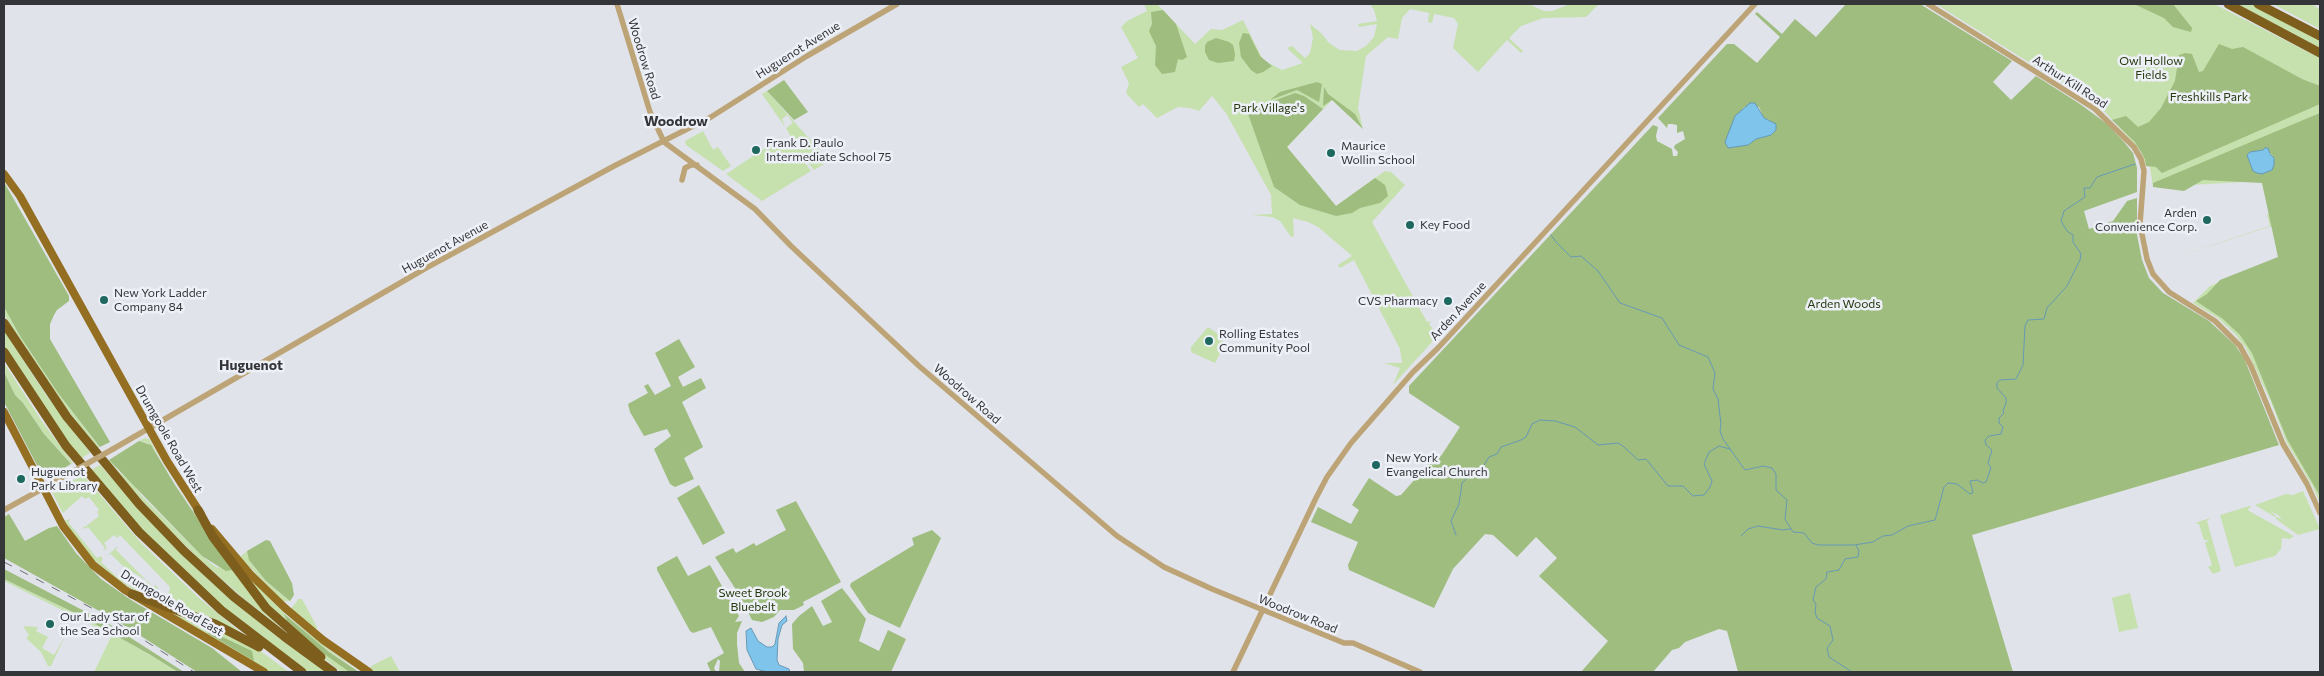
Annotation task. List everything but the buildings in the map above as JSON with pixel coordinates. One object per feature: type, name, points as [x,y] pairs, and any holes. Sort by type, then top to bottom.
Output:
[{"type":"highway","points":[[2228,4],[2320,53]]},
{"type":"highway","points":[[2258,4],[2320,36]]},
{"type":"highway","points":[[4,323],[76,430],[144,510],[184,551],[234,596],[333,672]]},
{"type":"highway","points":[[4,352],[57,432],[128,521],[215,605],[301,672]]},
{"type":"highway","points":[[198,510],[213,537],[266,608],[338,672]]},
{"type":"highway","points":[[132,594],[224,628],[301,672]]},
{"type":"main road","name":"Drumgoole Road West","points":[[4,174],[24,204],[148,428],[198,510],[233,555],[279,602],[317,635],[369,672]]},
{"type":"main road","name":"Drumgoole Road East","points":[[4,412],[67,532],[82,553],[105,575],[132,594],[264,672]]},
{"type":"street","name":"Woodrow Road","points":[[617,4],[650,112],[664,142],[758,211],[791,246],[920,366],[1117,536],[1164,567],[1262,610],[1344,643],[1353,644],[1420,672]]},
{"type":"street","name":"Huguenot Avenue","points":[[4,510],[44,489],[433,264],[711,117],[807,56],[897,4]]},
{"type":"street","name":"Arden Avenue","points":[[1233,672],[1316,498],[1351,443],[1413,372],[1438,348],[1755,4]]},
{"type":"street","name":"Arthur Kill Road","points":[[1928,4],[2095,109],[2134,147],[2141,158],[2144,171],[2140,224],[2149,267],[2158,282],[2169,292],[2215,321],[2240,346],[2251,366],[2283,444],[2307,484],[2320,513]]},
{"type":"street","points":[[682,180],[685,168],[697,165]]},
{"type":"green space","name":"Park Village's","points":[[1144,4],[1157,4],[1195,44],[1211,29],[1222,30],[1243,20],[1263,60],[1282,70],[1303,63],[1287,48],[1292,46],[1305,58],[1310,53],[1313,38],[1310,24],[1329,43],[1340,50],[1357,51],[1366,46],[1374,37],[1377,24],[1359,27],[1358,24],[1377,21],[1370,4],[1529,4],[1544,11],[1552,11],[1570,4],[1599,4],[1586,17],[1543,18],[1521,26],[1509,38],[1523,51],[1521,53],[1507,40],[1478,72],[1453,48],[1458,24],[1454,18],[1434,14],[1432,23],[1428,22],[1429,13],[1410,9],[1402,18],[1398,39],[1388,37],[1366,56],[1358,108],[1363,129],[1332,100],[1287,147],[1336,206],[1385,171],[1391,172],[1405,185],[1372,222],[1427,322],[1431,321],[1429,324],[1437,334],[1442,331],[1393,385],[1400,368],[1384,363],[1402,363],[1400,349],[1354,260],[1340,268],[1338,265],[1352,256],[1318,227],[1308,222],[1293,218],[1294,236],[1291,237],[1280,221],[1272,217],[1252,215],[1272,214],[1271,195],[1226,113],[1212,96],[1199,111],[1178,107],[1157,118],[1143,104],[1139,107],[1126,93],[1129,83],[1121,67],[1138,58],[1121,27],[1127,21],[1147,11]]},
{"type":"green space","name":"Arden Woods","points":[[1846,4],[1920,4],[2012,61],[1993,82],[2011,100],[2036,76],[2107,124],[2133,153],[2137,168],[2137,192],[2084,211],[2089,229],[2113,221],[2127,201],[2137,198],[2137,235],[2142,260],[2149,278],[2163,293],[2209,321],[2235,345],[2244,358],[2279,445],[1972,535],[2013,672],[1738,672],[1727,631],[1719,629],[1685,642],[1679,648],[1672,650],[1653,672],[1581,672],[1608,641],[1539,576],[1557,558],[1536,537],[1517,557],[1493,535],[1485,534],[1453,569],[1434,608],[1349,570],[1348,565],[1358,542],[1311,522],[1318,507],[1351,524],[1359,510],[1352,505],[1369,478],[1396,496],[1401,495],[1437,454],[1441,456],[1460,427],[1409,393],[1409,386],[1653,125],[1658,127],[1657,141],[1672,149],[1673,156],[1677,156],[1678,152],[1674,148],[1675,145],[1685,139],[1683,131],[1677,133],[1677,125],[1672,124],[1668,124],[1667,128],[1658,118],[1727,44],[1734,44],[1757,63],[1780,37],[1755,14],[1757,12],[1782,34],[1795,19],[1816,37]],"holes":[[[1744,107],[1759,107],[1764,119],[1770,120],[1762,137],[1748,145],[1740,113]]]},
{"type":"green space","name":"Freshkills Park","points":[[1936,4],[2214,4],[2320,58],[2320,503],[2312,485],[2287,443],[2271,402],[2246,348],[2235,334],[2218,318],[2193,303],[2210,286],[2280,258],[2272,224],[2272,226],[2158,263],[2270,226],[2262,181],[2153,187],[2150,167],[2146,166],[2141,151],[2105,112],[2094,103]]},
{"type":"green space","points":[[2134,4],[2173,4],[2192,28],[2191,32],[2173,27],[2164,18]]},
{"type":"green space","points":[[2237,4],[2254,4],[2320,38],[2320,48]]},
{"type":"green space","points":[[2273,4],[2311,4],[2320,9],[2320,29]]},
{"type":"green space","points":[[1163,10],[1176,24],[1187,57],[1182,60],[1178,59],[1175,72],[1162,74],[1155,65],[1156,46],[1149,31],[1152,24],[1151,12]]},
{"type":"green space","points":[[1243,33],[1249,34],[1260,56],[1272,66],[1257,74],[1251,70],[1241,57],[1239,43]]},
{"type":"green space","points":[[1216,38],[1233,45],[1234,61],[1218,63],[1209,60],[1205,52],[1205,46],[1207,42]]},
{"type":"green space","points":[[2219,44],[2232,49],[2243,47],[2302,79],[2320,86],[2320,104],[2162,173],[2156,167],[2146,166],[2145,159],[2135,142],[2112,120],[2126,116],[2138,127],[2149,122],[2161,108],[2175,81],[2179,55],[2185,53],[2192,54],[2199,72],[2203,71]]},
{"type":"green space","points":[[784,80],[808,112],[794,120],[767,91]]},
{"type":"green space","points":[[1317,82],[1322,84],[1319,102],[1297,90],[1270,100],[1280,92]]},
{"type":"green space","points":[[1324,87],[1328,94],[1355,114],[1363,129],[1332,100],[1323,106]]},
{"type":"green space","points":[[767,91],[829,161],[814,170],[804,157],[802,159],[811,171],[762,201],[726,174],[785,135],[775,143],[777,146],[791,137],[786,128],[793,123],[787,115],[782,119],[785,127],[762,94]]},
{"type":"green space","points":[[1295,93],[1304,96],[1323,109],[1287,147],[1336,206],[1375,178],[1385,185],[1388,196],[1380,203],[1360,208],[1352,213],[1336,216],[1300,205],[1274,187],[1247,111]]},
{"type":"green space","points":[[2320,113],[2320,496],[2287,439],[2252,353],[2240,335],[2223,319],[2196,301],[2207,294],[2220,280],[2278,257],[2262,183],[2203,180],[2184,191],[2153,187],[2153,183]],"holes":[[[2263,150],[2269,151],[2275,159],[2253,171],[2249,157]]]},
{"type":"green space","points":[[703,131],[713,150],[718,147],[731,166],[723,171],[686,145],[685,141]]},
{"type":"green space","points":[[4,182],[69,296],[69,301],[57,310],[50,324],[50,339],[110,442],[100,447],[58,393],[20,336],[4,307]]},
{"type":"green space","points":[[4,307],[20,336],[58,393],[100,447],[97,449],[18,338],[4,314]]},
{"type":"green space","name":"Rolling Estates Community Pool","points":[[1208,327],[1221,336],[1224,346],[1215,363],[1191,352],[1191,347]]},
{"type":"green space","points":[[4,330],[46,395],[90,453],[80,459],[11,360],[4,347]]},
{"type":"green space","points":[[679,339],[695,367],[678,377],[683,387],[701,378],[706,388],[682,402],[703,447],[684,458],[694,479],[675,487],[670,484],[654,449],[671,436],[667,429],[644,436],[630,412],[628,404],[648,393],[644,386],[648,384],[655,395],[671,386],[655,353]]},
{"type":"green space","points":[[4,363],[41,420],[73,463],[71,464],[44,434],[23,403],[15,395],[4,372]]},
{"type":"green space","points":[[4,372],[15,395],[23,403],[44,434],[71,464],[52,475],[45,475],[40,471],[4,402]]},
{"type":"green space","points":[[145,438],[149,439],[172,478],[154,449],[147,443],[139,441]]},
{"type":"green space","points":[[139,441],[151,445],[175,485],[232,570],[226,571],[202,556],[109,460]]},
{"type":"green space","points":[[109,460],[119,472],[133,483],[142,496],[202,556],[216,567],[222,568],[214,545],[188,503],[283,629],[244,599],[199,559],[155,515],[107,461]]},
{"type":"green space","points":[[100,465],[160,532],[211,582],[275,635],[326,672],[306,672],[285,658],[251,632],[152,542],[89,471]]},
{"type":"green space","points":[[83,475],[141,543],[199,598],[244,635],[152,600],[122,583],[93,559],[64,521],[71,519],[68,522],[97,558],[101,556],[103,559],[101,562],[119,579],[122,576],[125,578],[123,582],[132,587],[135,585],[137,586],[136,590],[158,599],[162,593],[167,594],[169,592],[170,587],[120,535],[117,538],[114,535],[104,543],[107,548],[103,551],[105,548],[88,527],[85,529],[82,526],[85,527],[99,516],[97,512],[99,510],[89,497],[85,499],[82,496],[63,513],[52,492]]},
{"type":"green space","points":[[699,485],[725,533],[703,545],[677,498]]},
{"type":"green space","points":[[2303,491],[2320,529],[2298,535],[2276,519],[2276,517],[2282,519],[2278,515],[2270,511],[2275,517],[2255,505],[2286,494],[2293,495]]},
{"type":"green space","name":"Sweet Brook Bluebelt","points":[[796,501],[841,582],[803,602],[804,605],[794,610],[780,610],[774,617],[762,622],[752,620],[740,596],[715,557],[733,548],[736,553],[754,543],[756,546],[786,530],[776,510]]},
{"type":"green space","points":[[2251,507],[2248,509],[2249,511],[2294,536],[2290,539],[2282,538],[2281,549],[2275,556],[2235,567],[2220,515]]},
{"type":"green space","points":[[9,514],[25,541],[49,528],[57,526],[76,553],[101,579],[131,600],[212,648],[242,672],[197,672],[119,622],[4,558],[4,517]]},
{"type":"green space","points":[[2210,518],[2207,521],[2221,571],[2213,574],[2208,567],[2212,565],[2205,543],[2209,540],[2204,540],[2199,524],[2195,523]]},
{"type":"green space","points":[[932,530],[941,538],[900,628],[868,613],[850,586],[851,583],[914,545],[912,538]]},
{"type":"green space","points":[[266,540],[270,541],[292,583],[294,595],[290,601],[266,581],[249,560],[247,551]]},
{"type":"green space","points":[[118,546],[116,550],[147,581],[123,566],[111,554],[107,556]]},
{"type":"green space","points":[[247,551],[252,564],[266,581],[290,601],[282,601],[240,557]]},
{"type":"green space","points":[[677,556],[688,576],[710,565],[739,616],[735,622],[742,621],[737,633],[737,644],[739,663],[745,672],[719,672],[720,661],[718,659],[714,668],[716,672],[711,672],[707,663],[724,653],[711,627],[693,633],[690,631],[657,570],[657,567]]},
{"type":"green space","points":[[232,560],[287,616],[361,672],[329,652],[284,615],[287,621],[350,672],[341,672],[309,646],[270,610]]},
{"type":"green space","points":[[4,569],[109,624],[184,672],[178,672],[79,615],[4,579]]},
{"type":"green space","points":[[4,579],[79,615],[178,672],[94,672],[112,635],[4,581]]},
{"type":"green space","points":[[147,581],[153,587],[156,585],[159,590],[146,585]]},
{"type":"green space","points":[[842,588],[866,619],[859,641],[879,651],[888,630],[906,639],[891,672],[804,672],[803,663],[793,649],[792,624],[812,606],[823,626],[832,622],[821,601]]},
{"type":"green space","points":[[2130,593],[2138,628],[2119,632],[2112,598]]},
{"type":"green space","points":[[299,599],[302,599],[317,627],[316,630],[292,610],[292,607]]},
{"type":"green space","points":[[164,608],[206,623],[252,645],[289,672],[270,672]]},
{"type":"green space","points":[[284,614],[329,652],[359,672],[348,671],[323,653],[287,621]]},
{"type":"green space","points":[[23,626],[38,627],[36,631],[48,637],[42,648],[54,655],[65,636],[51,666],[48,666],[41,652],[26,638],[29,635]]},
{"type":"green space","points":[[212,632],[252,651],[254,661],[207,633]]},
{"type":"green space","points":[[391,656],[400,672],[375,672],[371,670],[371,666]]},
{"type":"water","points":[[1750,103],[1755,103],[1764,118],[1776,124],[1776,130],[1771,135],[1756,139],[1748,145],[1728,148],[1725,142],[1735,116]]},
{"type":"water","points":[[2268,148],[2274,158],[2274,165],[2272,170],[2262,174],[2257,173],[2253,171],[2247,155],[2250,152]]},
{"type":"water","points":[[786,616],[787,621],[782,625],[778,639],[777,660],[779,665],[789,669],[790,672],[767,672],[756,669],[747,650],[746,631],[751,628],[758,641],[767,647],[772,647],[775,644],[779,623]]},
{"type":"waterway","points":[[1551,235],[1571,257],[1581,256],[1598,271],[1620,303],[1662,318],[1679,345],[1708,357],[1715,373],[1713,389],[1718,399],[1720,431],[1723,439],[1745,470],[1763,466],[1772,468],[1776,474],[1776,490],[1787,500],[1785,519],[1793,532],[1804,533],[1812,543],[1818,545],[1854,545],[1873,542],[1883,536],[1892,535],[1908,526],[1935,520],[1944,487],[1948,483],[1957,484],[1970,494],[1973,493],[1970,481],[1986,482],[1991,468],[1988,463],[1992,450],[1986,445],[1985,440],[1989,436],[2001,434],[2003,427],[1999,423],[1999,418],[2004,413],[2006,403],[2006,398],[1997,388],[1997,383],[2000,380],[2016,379],[2023,365],[2025,326],[2028,320],[2044,319],[2047,308],[2067,286],[2080,260],[2081,254],[2073,242],[2073,235],[2067,231],[2061,221],[2064,211],[2085,197],[2084,188],[2090,188],[2097,177],[2135,164]]},
{"type":"waterway","points":[[1456,535],[1451,521],[1459,504],[1462,483],[1483,467],[1489,457],[1497,454],[1501,447],[1526,437],[1532,424],[1540,420],[1555,421],[1575,427],[1598,445],[1618,443],[1638,460],[1646,459],[1668,486],[1683,486],[1693,496],[1704,495],[1710,487],[1712,481],[1704,464],[1709,452],[1719,446],[1730,449]]},
{"type":"waterway","points":[[1741,536],[1748,529],[1758,526],[1783,530],[1790,529]]},
{"type":"waterway","points":[[1852,672],[1829,657],[1827,648],[1833,640],[1830,626],[1817,618],[1815,612],[1816,604],[1813,600],[1816,587],[1826,579],[1827,572],[1839,570],[1845,559],[1858,557],[1859,551],[1856,545]]},
{"type":"railway","points":[[4,562],[103,614],[194,672]]},
{"type":"place","name":"Frank D. Paulo Intermediate School 75","points":[[756,150]]},
{"type":"place","name":"Maurice Wollin School","points":[[1331,153]]},
{"type":"place","name":"Arden Convenience Corp.","points":[[2207,220]]},
{"type":"place","name":"Key Food","points":[[1410,225]]},
{"type":"place","name":"New York Ladder Company 84","points":[[104,300]]},
{"type":"place","name":"CVS Pharmacy","points":[[1448,301]]},
{"type":"place","name":"Rolling Estates Community Pool","points":[[1209,341]]},
{"type":"place","name":"New York Evangelical Church","points":[[1376,465]]},
{"type":"place","name":"Huguenot Park Library","points":[[21,479]]},
{"type":"place","name":"Our Lady Star of the Sea School","points":[[50,624]]},
{"type":"district","name":"Woodrow","points":[[676,121]]},
{"type":"district","name":"Huguenot","points":[[251,365]]},
{"type":"park label","name":"Owl Hollow Fields","points":[[2151,68]]}]
